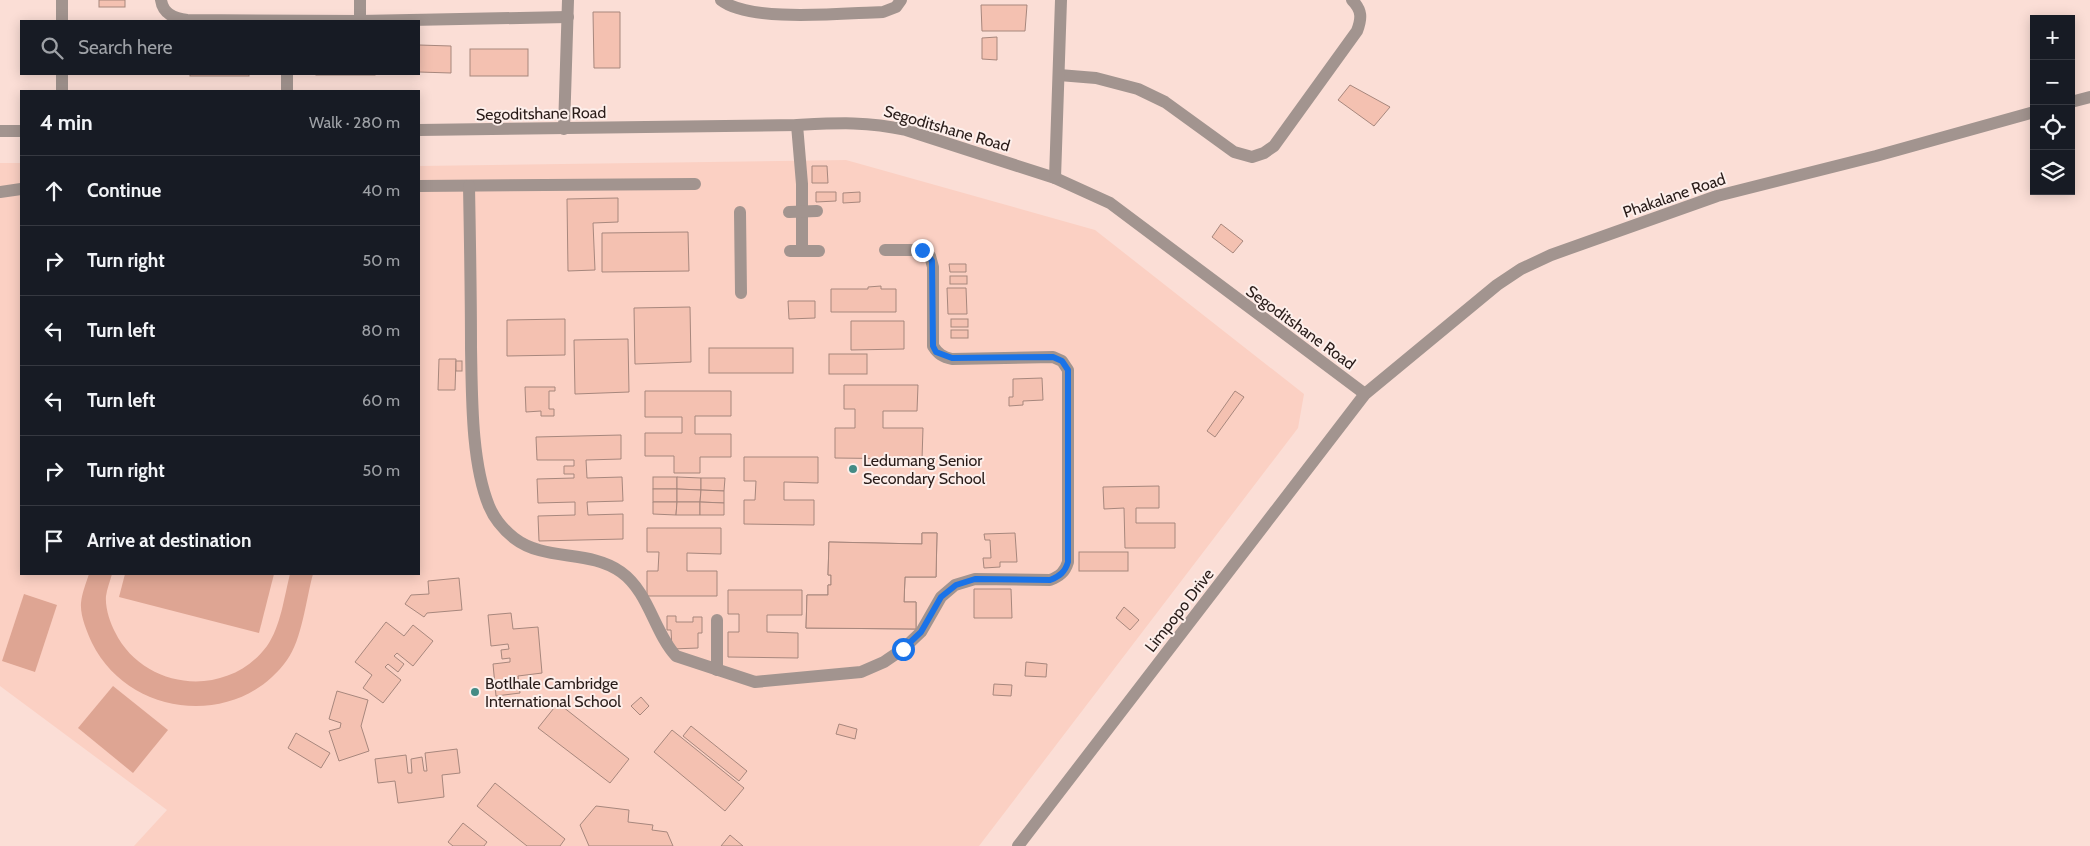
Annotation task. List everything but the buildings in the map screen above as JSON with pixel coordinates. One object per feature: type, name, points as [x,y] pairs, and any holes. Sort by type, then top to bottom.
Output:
[{"type":"street","points":[[62,0],[62,20]]},
{"type":"street","points":[[161,0],[169,15],[187,20]]},
{"type":"street","points":[[360,0],[360,20]]},
{"type":"street","points":[[564,129],[568,0]]},
{"type":"street","points":[[721,0],[729,6],[744,11],[785,14],[883,12],[896,7],[901,0]]},
{"type":"street","points":[[1055,178],[1061,0]]},
{"type":"street","points":[[1059,75],[1096,78],[1138,89],[1165,102],[1234,152],[1252,157],[1264,154],[1274,146],[1358,31],[1362,18],[1358,5],[1352,0]]},
{"type":"street","points":[[412,20],[568,17]]},
{"type":"street","points":[[62,75],[62,90]]},
{"type":"street","points":[[287,75],[287,90]]},
{"type":"street","points":[[2075,101],[2090,97]]},
{"type":"street","name":"Phakalane Road","points":[[1366,394],[1496,285],[1521,268],[1551,255],[1717,196],[1876,156],[2030,113]]},
{"type":"street","name":"Segoditshane Road","points":[[420,130],[797,125],[850,122],[880,124],[973,150],[1055,178],[1103,200],[1126,213],[1206,277],[1366,394]]},
{"type":"street","points":[[797,125],[796,251],[819,251]]},
{"type":"street","points":[[0,131],[20,131]]},
{"type":"street","points":[[420,186],[695,184]]},
{"type":"street","points":[[469,186],[472,404],[480,478],[489,506],[498,522],[514,537],[530,548],[600,560],[621,572],[635,585],[671,651],[676,656],[755,682],[861,672],[884,662],[903,649],[921,632],[941,597],[956,585],[975,579],[1050,580],[1059,576],[1066,569],[1068,562],[1068,370],[1066,365],[1053,357],[943,357],[936,352],[933,346],[932,267],[930,256],[922,250],[885,250]]},
{"type":"street","points":[[0,192],[20,189]]},
{"type":"street","points":[[796,212],[817,211]]},
{"type":"street","points":[[740,212],[741,293]]},
{"type":"street","name":"Limpopo Drive","points":[[1018,846],[1366,394]]},
{"type":"street","points":[[716,670],[717,620]]},
{"type":"shaded area","name":"Ledumang Senior Secondary School","points":[[846,160],[1095,230],[1304,394],[1298,428],[979,846],[134,846],[167,810],[0,686],[0,163],[20,163],[20,575],[420,575],[420,166]]},
{"type":"shaded area","points":[[89,575],[112,575],[106,596],[107,610],[115,632],[128,652],[146,667],[166,676],[187,681],[209,680],[231,674],[250,663],[267,646],[276,630],[290,575],[313,575],[300,631],[287,660],[266,682],[241,697],[214,705],[185,706],[157,700],[131,687],[109,668],[92,643],[86,629],[81,608],[84,588]]},
{"type":"shaded area","points":[[125,575],[274,575],[259,633],[119,597]]},
{"type":"shaded area","points":[[24,594],[57,605],[35,672],[2,661]]},
{"type":"shaded area","points":[[113,686],[168,730],[133,773],[78,728]]},
{"type":"place","name":"Ledumang Senior Secondary School","points":[[853,469]]},
{"type":"place","name":"Botlhale Cambridge International School","points":[[475,692]]},
{"type":"route","points":[[903,649],[921,632],[941,597],[956,585],[975,579],[1050,580],[1059,576],[1066,569],[1068,562],[1068,370],[1066,365],[1058,358],[1053,357],[952,358],[943,357],[936,352],[933,346],[932,261],[930,256],[922,250]]}]
